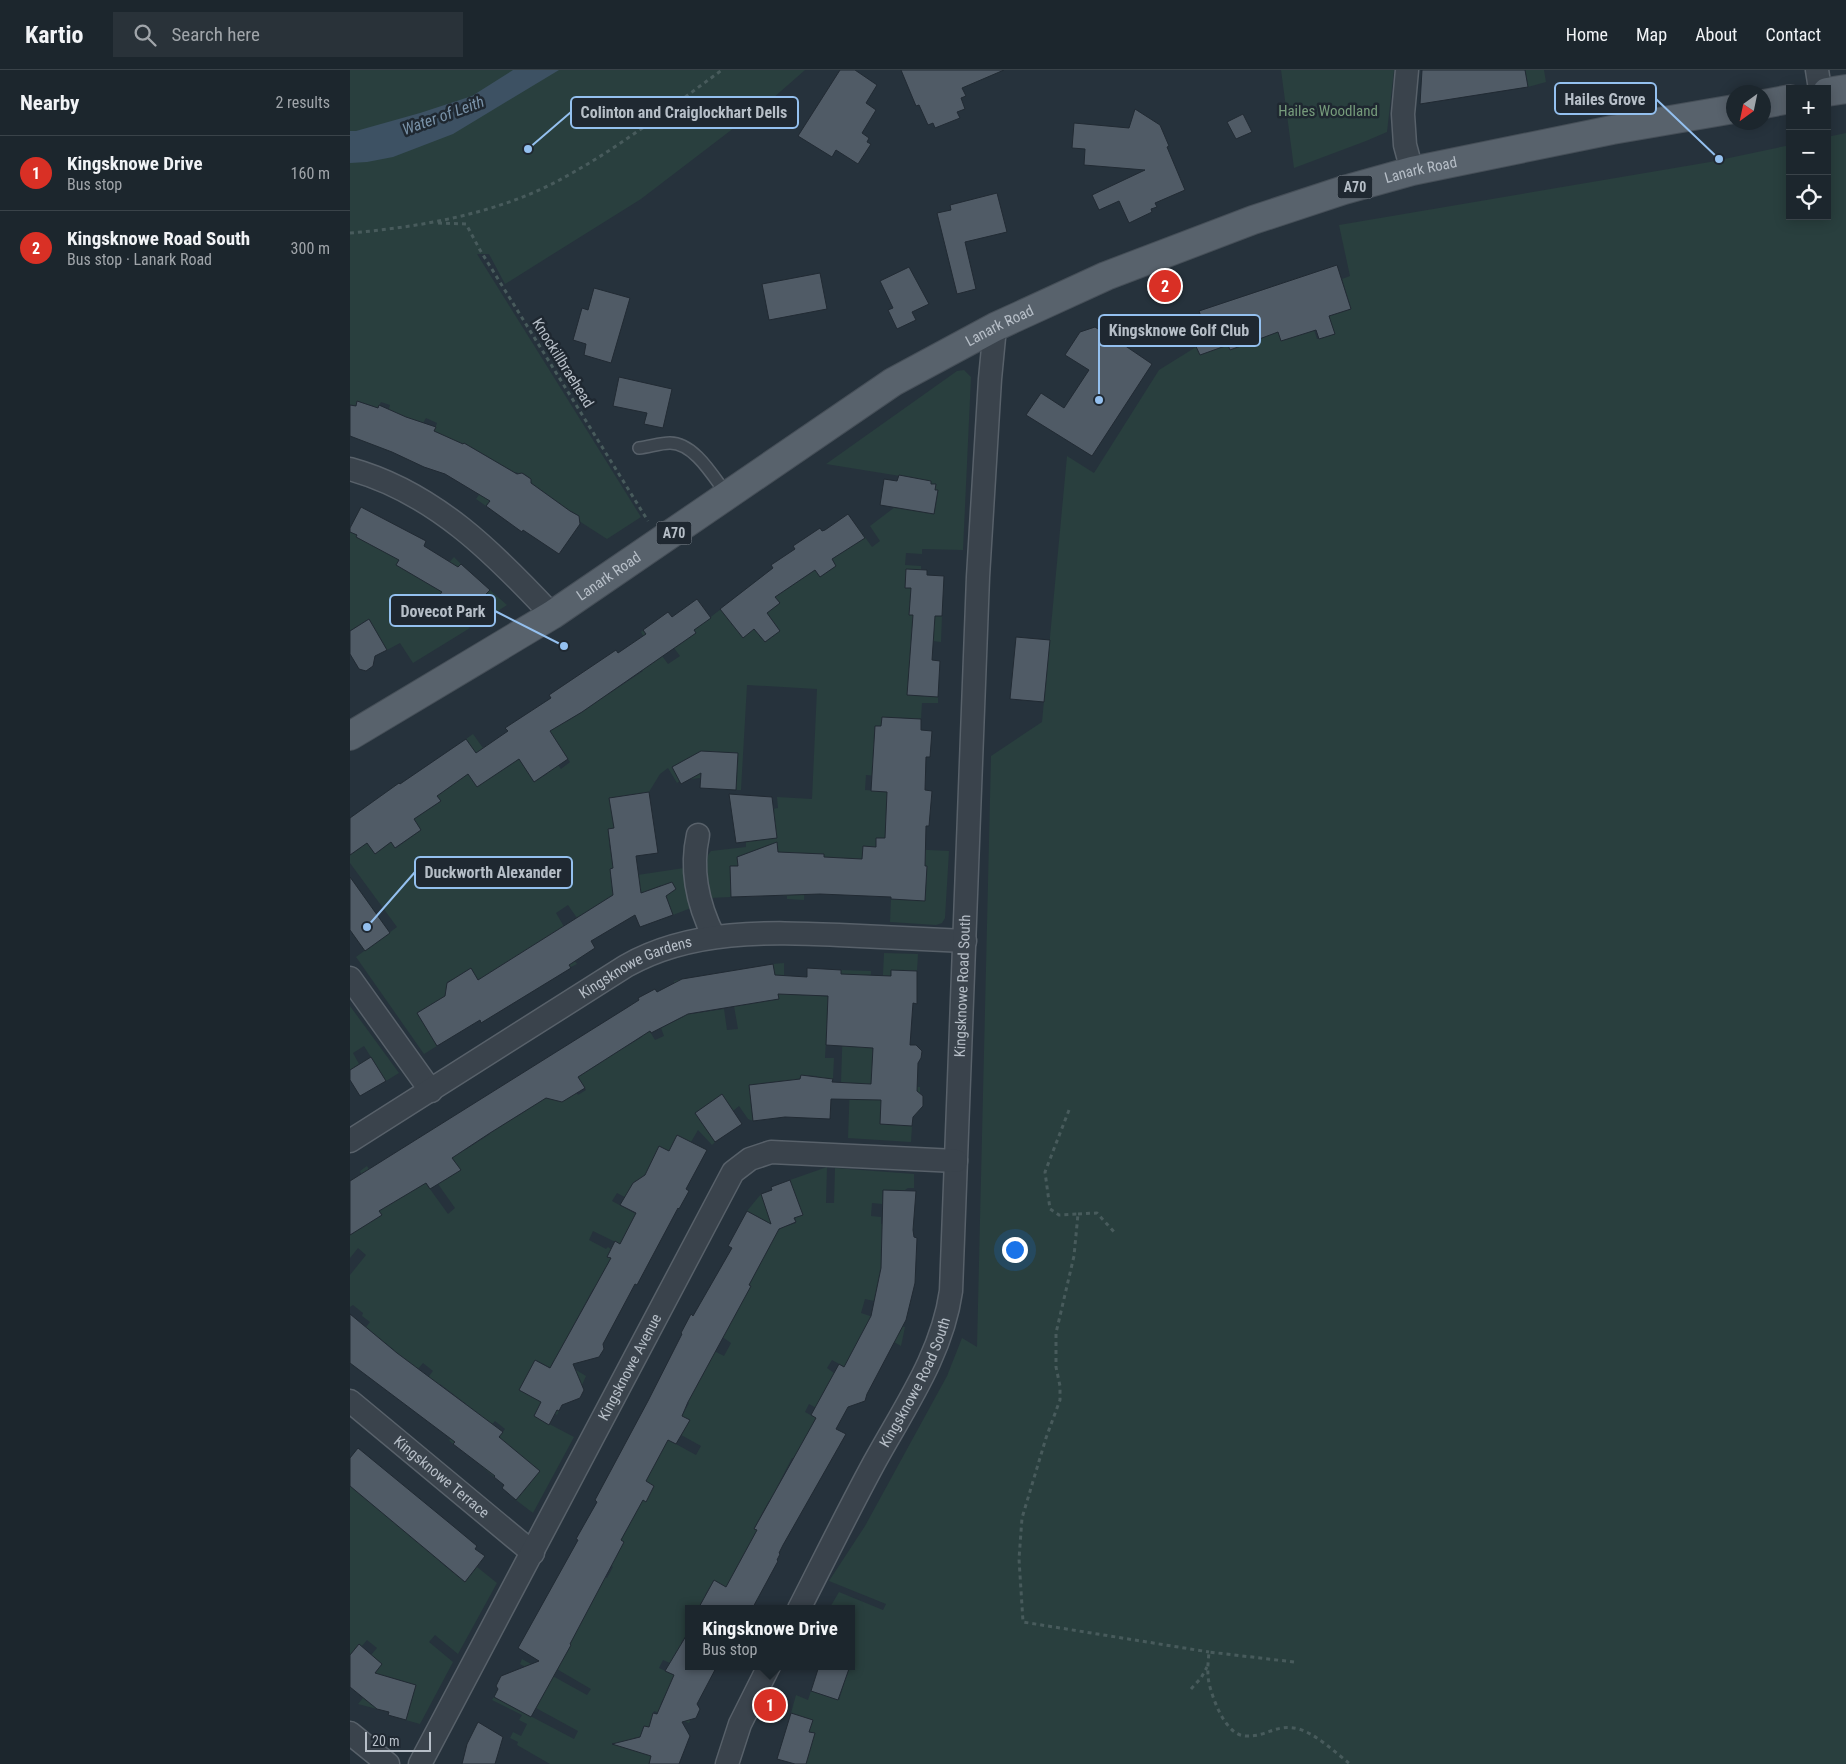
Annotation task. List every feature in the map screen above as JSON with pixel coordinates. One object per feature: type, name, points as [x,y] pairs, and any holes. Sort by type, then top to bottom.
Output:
[{"type":"main road","points":[[1831,91],[1846,89]]},
{"type":"main road","points":[[1771,103],[1786,100]]},
{"type":"main road","name":"Lanark Road","points":[[350,736],[552,615],[892,382],[995,327],[1106,276],[1253,220],[1344,190],[1412,171],[1612,130],[1726,110]]},
{"type":"street","points":[[1407,70],[1403,114],[1406,145],[1412,171]]},
{"type":"street","points":[[1817,70],[1819,85]]},
{"type":"street","name":"Kingsknowe Road South","points":[[801,1605],[939,1341],[951,1291],[978,577],[995,327]]},
{"type":"street","points":[[350,469],[401,489],[456,523],[504,564],[552,615]]},
{"type":"street","points":[[698,835],[694,851],[695,877],[699,900],[714,937]]},
{"type":"street","name":"Kingsknowe Gardens","points":[[350,1141],[635,961],[660,950],[714,937],[752,933],[965,941]]},
{"type":"street","points":[[350,978],[431,1091]]},
{"type":"street","name":"Kingsknowe Avenue","points":[[420,1764],[733,1172],[743,1163],[758,1155],[771,1152],[956,1161]]},
{"type":"street","name":"Kingsknowe Terrace","points":[[350,1401],[532,1553]]},
{"type":"street","points":[[727,1764],[740,1724],[766,1670]]},
{"type":"street","points":[[350,1733],[388,1764]]},
{"type":"lane","points":[[639,448],[670,443],[684,446],[698,456],[728,496]]},
{"type":"path","points":[[350,233],[387,230],[432,223],[512,201],[564,178],[626,138],[722,70]]},
{"type":"path","name":"Knockillbraehead","points":[[432,223],[466,224],[480,250],[661,542]]},
{"type":"path","points":[[1069,1110],[1045,1172],[1050,1209],[1059,1215],[1097,1213],[1115,1234]]},
{"type":"path","points":[[1078,1214],[1074,1256],[1056,1333],[1056,1367],[1060,1386],[1060,1400],[1046,1438],[1022,1518],[1019,1559],[1023,1622],[1209,1652],[1294,1662]]},
{"type":"path","points":[[1209,1652],[1207,1666],[1209,1683],[1220,1713],[1230,1728],[1245,1737],[1284,1727],[1301,1730],[1350,1764]]},
{"type":"path","points":[[1191,1689],[1201,1678],[1207,1666]]},
{"type":"green space","points":[[350,70],[805,70],[772,99],[641,199],[505,284],[489,254],[477,254],[641,517],[607,539],[579,521],[579,516],[571,511],[569,512],[531,483],[531,479],[523,473],[519,474],[516,472],[513,477],[509,474],[486,506],[476,499],[494,474],[491,459],[464,443],[452,462],[432,455],[441,434],[434,431],[437,423],[426,418],[422,425],[388,412],[390,405],[381,402],[378,408],[358,401],[356,406],[350,405]]},
{"type":"green space","name":"Hailes Woodland","points":[[1281,70],[1394,70],[1387,132],[1294,168]]},
{"type":"green space","points":[[1525,70],[1544,70],[1546,82],[1528,87]]},
{"type":"green space","points":[[1846,133],[1846,1764],[806,1764],[814,1733],[809,1732],[813,1720],[791,1713],[796,1695],[808,1700],[811,1691],[839,1700],[848,1670],[855,1670],[855,1605],[831,1605],[839,1592],[883,1610],[886,1604],[829,1581],[865,1526],[947,1376],[962,1338],[977,1347],[991,756],[1042,722],[1067,456],[1094,473],[1159,370],[1196,347],[1225,338],[1230,350],[1248,344],[1244,331],[1265,293],[1281,341],[1314,330],[1317,339],[1335,334],[1329,316],[1351,309],[1342,279],[1350,276],[1339,225],[1710,162],[1786,146],[1786,220],[1831,220],[1831,136]]},
{"type":"green space","points":[[964,370],[971,377],[963,550],[922,549],[922,554],[906,553],[905,565],[921,566],[921,570],[906,574],[905,588],[911,588],[909,615],[942,616],[941,642],[933,641],[933,647],[911,645],[907,695],[938,697],[938,703],[922,703],[921,719],[882,717],[881,726],[875,726],[873,766],[925,780],[866,775],[865,790],[892,792],[894,839],[877,838],[876,847],[863,846],[862,859],[824,857],[824,854],[807,853],[804,900],[787,899],[787,896],[783,896],[785,858],[767,865],[730,866],[731,897],[709,898],[705,867],[711,851],[746,847],[746,840],[773,809],[778,808],[777,797],[812,799],[817,689],[747,685],[741,790],[736,790],[738,753],[702,751],[700,778],[691,779],[681,762],[672,767],[680,781],[677,783],[668,768],[660,774],[649,792],[609,798],[611,809],[617,809],[620,828],[608,829],[610,850],[623,849],[636,856],[637,864],[610,869],[611,879],[684,868],[685,888],[691,908],[673,915],[662,885],[618,902],[611,929],[607,931],[593,908],[577,918],[568,905],[556,913],[582,957],[575,961],[577,964],[539,983],[541,987],[535,990],[515,958],[490,999],[471,968],[458,976],[460,979],[455,978],[447,982],[446,987],[470,1025],[417,1013],[437,1046],[424,1054],[356,957],[397,927],[350,863],[350,836],[367,843],[375,854],[391,842],[396,848],[421,830],[400,801],[434,806],[441,801],[435,793],[443,791],[468,774],[492,776],[466,739],[473,734],[483,748],[490,743],[506,768],[519,759],[532,778],[537,780],[547,774],[542,744],[561,769],[570,762],[547,728],[555,722],[542,704],[551,698],[566,722],[588,708],[573,683],[590,672],[607,695],[643,671],[627,647],[643,636],[641,632],[643,630],[668,664],[680,656],[674,648],[696,633],[694,630],[721,609],[743,637],[751,631],[746,624],[749,622],[762,639],[768,640],[777,633],[777,627],[767,613],[780,603],[775,597],[815,570],[820,577],[836,566],[832,559],[850,547],[847,533],[857,526],[872,547],[880,541],[870,526],[895,507],[934,514],[938,491],[935,490],[936,485],[931,484],[931,481],[826,464],[957,371]]},
{"type":"green space","points":[[350,532],[399,543],[429,585],[454,557],[461,564],[441,585],[445,589],[437,598],[470,628],[413,663],[400,643],[387,650],[369,619],[350,631]]},
{"type":"green space","points":[[490,590],[507,605],[481,622],[469,611]]},
{"type":"green space","points":[[889,848],[949,851],[945,918],[942,923],[936,925],[890,922],[891,899],[925,901],[927,867],[888,864]]},
{"type":"green space","points":[[884,953],[918,954],[917,971],[891,970],[889,1009],[911,1027],[911,1036],[873,1035],[872,1074],[897,1086],[920,1087],[920,1093],[882,1091],[880,1124],[912,1126],[911,1142],[848,1138],[850,1083],[841,1082],[843,1023],[827,1022],[825,1058],[834,1058],[833,1079],[817,1083],[817,1076],[801,1075],[798,1117],[782,1081],[749,1085],[753,1121],[748,1119],[739,1106],[733,1111],[721,1095],[695,1113],[715,1142],[712,1145],[698,1130],[691,1142],[677,1135],[669,1151],[659,1146],[653,1159],[691,1180],[690,1182],[676,1175],[649,1186],[637,1180],[633,1183],[670,1221],[617,1193],[612,1201],[636,1214],[622,1240],[652,1256],[650,1259],[593,1231],[589,1240],[606,1249],[608,1247],[611,1249],[607,1256],[611,1258],[600,1279],[629,1295],[628,1297],[593,1289],[556,1358],[586,1376],[582,1385],[536,1360],[520,1390],[559,1411],[557,1415],[539,1406],[534,1416],[574,1437],[533,1513],[516,1500],[540,1471],[515,1451],[494,1477],[479,1464],[505,1429],[495,1421],[489,1428],[474,1417],[453,1444],[449,1440],[455,1432],[466,1404],[440,1384],[417,1413],[418,1390],[433,1371],[423,1363],[418,1369],[384,1362],[394,1350],[369,1330],[350,1348],[370,1322],[353,1305],[350,1307],[350,1275],[366,1255],[358,1248],[350,1258],[350,1225],[354,1232],[382,1215],[358,1176],[361,1174],[360,1171],[367,1166],[391,1204],[413,1177],[397,1151],[401,1149],[448,1214],[455,1208],[438,1184],[460,1170],[434,1128],[446,1122],[465,1150],[490,1134],[472,1105],[501,1126],[527,1110],[510,1082],[569,1082],[578,1095],[586,1090],[578,1077],[603,1061],[586,1033],[598,1026],[615,1053],[642,1037],[625,1009],[649,1030],[655,1040],[664,1036],[661,1028],[683,1017],[667,987],[674,983],[674,981],[686,978],[691,1014],[724,1009],[727,1030],[738,1029],[728,971],[737,970],[743,1005],[779,999],[773,964],[784,963],[784,980],[800,995],[840,997],[841,970],[871,971],[870,994],[882,995]]},
{"type":"green space","points":[[350,1006],[399,1073],[386,1081],[364,1046],[353,1053],[359,1064],[350,1070]]},
{"type":"green space","points":[[827,1167],[826,1203],[834,1203],[835,1168],[914,1174],[914,1188],[883,1190],[882,1204],[872,1203],[871,1216],[881,1217],[881,1224],[914,1225],[913,1230],[897,1229],[912,1277],[916,1277],[914,1286],[878,1282],[874,1301],[865,1299],[861,1313],[870,1316],[870,1319],[905,1327],[901,1346],[875,1331],[870,1381],[832,1360],[827,1368],[834,1373],[818,1403],[843,1417],[840,1421],[809,1404],[805,1412],[816,1418],[799,1450],[828,1466],[822,1475],[792,1458],[777,1487],[792,1496],[769,1501],[754,1528],[771,1538],[752,1539],[734,1572],[763,1588],[757,1601],[743,1593],[720,1591],[723,1585],[714,1580],[705,1595],[709,1605],[685,1605],[685,1637],[681,1643],[685,1645],[685,1670],[663,1660],[659,1668],[674,1675],[660,1706],[691,1719],[689,1723],[654,1711],[651,1720],[654,1729],[644,1726],[640,1737],[634,1738],[632,1747],[674,1764],[650,1762],[649,1764],[550,1764],[517,1745],[518,1742],[510,1738],[513,1732],[521,1736],[527,1724],[519,1720],[522,1715],[492,1700],[494,1697],[574,1739],[578,1731],[536,1708],[544,1677],[520,1664],[522,1659],[587,1695],[591,1689],[555,1668],[571,1645],[562,1640],[583,1598],[554,1583],[561,1571],[598,1573],[607,1578],[613,1567],[605,1561],[615,1537],[632,1520],[638,1508],[633,1505],[637,1497],[646,1501],[654,1486],[617,1466],[651,1471],[666,1443],[639,1424],[696,1455],[701,1446],[674,1431],[689,1420],[682,1416],[689,1403],[659,1387],[681,1384],[694,1391],[709,1363],[701,1344],[724,1356],[731,1343],[721,1336],[728,1321],[699,1305],[701,1302],[708,1305],[750,1286],[725,1260],[727,1257],[755,1273],[770,1246],[763,1220],[747,1211],[761,1194],[772,1226],[781,1228],[796,1223],[790,1180]]},
{"type":"green space","points":[[350,1486],[360,1494],[419,1498],[423,1501],[408,1519],[432,1553],[453,1526],[461,1534],[440,1562],[465,1582],[477,1567],[497,1583],[458,1654],[435,1635],[429,1642],[453,1662],[420,1724],[406,1720],[416,1685],[386,1676],[377,1709],[358,1704],[363,1698],[358,1693],[382,1664],[371,1655],[377,1648],[367,1640],[361,1647],[358,1645],[350,1655]]},
{"type":"green space","points":[[686,1670],[695,1670],[709,1680]]},
{"type":"water","name":"Water of Leith","points":[[513,70],[559,70],[453,134],[393,157],[350,163],[350,131],[420,113],[472,96]]},
{"type":"building","points":[[840,70],[855,70],[877,85],[866,103],[876,110],[862,133],[869,138],[867,142],[871,144],[858,164],[836,150],[832,157],[798,136]]},
{"type":"building","points":[[901,70],[1004,70],[962,88],[966,96],[961,98],[965,109],[957,112],[960,118],[935,128],[933,123],[928,125],[919,105],[916,106]]},
{"type":"building","points":[[1422,70],[1525,70],[1528,87],[1420,104]]},
{"type":"building","points":[[1135,109],[1160,125],[1185,190],[1155,203],[1157,207],[1151,209],[1152,212],[1129,223],[1119,201],[1099,210],[1092,195],[1145,170],[1084,165],[1085,149],[1072,148],[1074,123],[1129,128]]},
{"type":"building","points":[[1243,114],[1252,132],[1236,139],[1227,122]]},
{"type":"building","points":[[997,193],[1007,232],[965,242],[976,289],[957,294],[937,213],[951,210],[950,205]]},
{"type":"building","points":[[1337,265],[1351,309],[1329,316],[1335,334],[1319,339],[1316,330],[1281,341],[1278,332],[1230,350],[1228,345],[1200,355],[1192,338],[1207,333],[1199,311]]},
{"type":"building","points":[[909,267],[929,304],[912,312],[916,320],[897,329],[888,310],[893,308],[880,281]]},
{"type":"building","points":[[820,273],[827,309],[769,320],[762,284]]},
{"type":"building","points":[[594,288],[630,298],[611,363],[584,355],[586,344],[573,340],[582,308],[588,310]]},
{"type":"building","points":[[1095,327],[1109,336],[1113,329],[1128,339],[1124,345],[1152,364],[1092,456],[1026,415],[1041,393],[1064,408],[1089,370],[1065,355],[1080,332]]},
{"type":"building","points":[[619,377],[672,389],[663,428],[644,424],[647,413],[613,406]]},
{"type":"building","points":[[357,401],[378,408],[379,405],[436,427],[434,431],[464,443],[517,474],[522,473],[531,479],[531,483],[579,516],[580,524],[559,554],[523,530],[522,532],[486,506],[490,501],[445,474],[350,436],[350,405],[356,406]]},
{"type":"building","points":[[899,475],[931,481],[931,484],[936,484],[935,490],[938,490],[934,514],[880,505],[884,479],[897,481]]},
{"type":"building","points":[[361,507],[426,541],[424,546],[458,567],[461,564],[490,590],[469,611],[464,606],[456,615],[437,598],[442,592],[396,565],[399,560],[350,532],[350,528]]},
{"type":"building","points":[[848,514],[865,538],[832,559],[836,566],[820,577],[815,570],[775,597],[780,603],[767,613],[780,631],[765,642],[754,629],[743,638],[720,609],[773,568],[771,565],[795,549],[793,546],[820,528],[822,531],[825,530]]},
{"type":"building","points":[[906,569],[927,570],[927,575],[944,576],[942,616],[935,616],[932,660],[940,661],[938,697],[907,695],[913,615],[909,615],[911,588],[905,588]]},
{"type":"building","points":[[697,599],[711,618],[694,630],[696,633],[582,712],[550,731],[568,759],[534,782],[519,759],[477,787],[468,774],[437,796],[441,801],[414,819],[421,830],[395,848],[391,842],[375,854],[367,843],[350,855],[350,818],[466,739],[476,753],[508,731],[505,728],[551,698],[549,695],[616,650],[618,653],[646,634],[643,630],[668,612],[672,617]]},
{"type":"building","points":[[369,619],[387,650],[375,656],[373,666],[366,671],[359,669],[350,654],[350,631]]},
{"type":"building","points":[[1016,637],[1050,640],[1044,702],[1010,699]]},
{"type":"building","points":[[882,717],[921,719],[921,730],[932,731],[930,757],[926,757],[925,790],[932,791],[929,826],[926,826],[925,866],[927,866],[925,901],[891,899],[891,897],[820,894],[731,897],[730,866],[738,866],[737,857],[777,842],[778,852],[824,854],[824,857],[862,859],[863,846],[876,847],[876,838],[885,838],[887,792],[871,791],[875,726],[881,726]]},
{"type":"building","points":[[701,751],[738,753],[736,790],[700,788],[701,773],[681,784],[672,767]]},
{"type":"building","points":[[649,792],[658,853],[636,856],[641,893],[672,882],[676,889],[666,896],[673,915],[640,927],[635,915],[591,941],[595,948],[569,965],[571,968],[481,1023],[480,1020],[437,1046],[417,1013],[445,996],[447,983],[471,968],[478,980],[613,895],[610,869],[613,868],[608,829],[614,828],[609,798]]},
{"type":"building","points":[[729,794],[772,797],[777,838],[736,843]]},
{"type":"building","points":[[350,877],[390,933],[365,951],[350,930]]},
{"type":"building","points":[[773,964],[775,975],[807,977],[807,968],[841,970],[841,974],[891,976],[891,970],[917,971],[917,1004],[913,1003],[910,1045],[916,1045],[922,1051],[918,1063],[917,1091],[923,1096],[923,1106],[913,1117],[912,1126],[880,1124],[881,1100],[831,1099],[830,1119],[785,1117],[753,1121],[749,1085],[800,1079],[801,1075],[833,1079],[832,1082],[871,1084],[873,1048],[826,1045],[828,996],[778,994],[779,999],[688,1014],[651,1033],[650,1031],[578,1077],[585,1088],[562,1102],[546,1098],[490,1133],[452,1158],[461,1170],[430,1189],[426,1183],[379,1211],[382,1215],[350,1235],[350,1181],[655,989],[657,992],[682,979]]},
{"type":"building","points":[[371,1057],[386,1081],[360,1096],[350,1080],[350,1070]]},
{"type":"building","points":[[722,1094],[742,1124],[715,1142],[695,1113]]},
{"type":"building","points":[[677,1135],[707,1150],[686,1189],[689,1191],[637,1285],[635,1284],[603,1344],[604,1349],[599,1357],[573,1364],[584,1390],[580,1398],[562,1405],[549,1425],[534,1416],[541,1402],[519,1390],[535,1360],[550,1368],[611,1258],[607,1257],[615,1241],[620,1244],[636,1213],[620,1205],[633,1183],[645,1175],[659,1146],[669,1151]]},
{"type":"building","points":[[790,1180],[803,1215],[794,1218],[796,1222],[779,1229],[749,1285],[751,1286],[688,1402],[682,1416],[690,1420],[676,1444],[668,1440],[646,1481],[654,1486],[646,1502],[643,1500],[621,1540],[624,1542],[571,1645],[531,1717],[494,1697],[498,1689],[496,1686],[501,1676],[539,1661],[518,1648],[578,1540],[576,1539],[597,1502],[595,1500],[648,1401],[681,1333],[691,1314],[693,1316],[732,1248],[728,1246],[747,1211],[771,1224],[761,1194],[772,1190],[771,1187]]},
{"type":"building","points":[[883,1190],[916,1191],[913,1230],[914,1237],[917,1238],[915,1283],[906,1320],[865,1401],[848,1407],[836,1429],[846,1434],[783,1545],[778,1561],[754,1605],[700,1605],[714,1580],[726,1587],[757,1530],[754,1529],[816,1418],[811,1415],[839,1364],[844,1367],[871,1316],[881,1268]]},
{"type":"building","points":[[350,1314],[397,1353],[503,1432],[499,1437],[540,1471],[516,1500],[502,1488],[504,1485],[495,1476],[453,1444],[455,1442],[350,1363]]},
{"type":"building","points":[[358,1448],[477,1546],[475,1549],[485,1556],[465,1582],[350,1486],[350,1458]]},
{"type":"building","points":[[685,1638],[685,1670],[715,1670],[697,1704],[700,1709],[696,1718],[682,1722],[690,1736],[679,1764],[649,1764],[651,1756],[612,1744],[640,1737],[644,1726],[649,1727],[653,1713],[657,1714],[674,1675],[665,1671]]},
{"type":"building","points":[[359,1644],[382,1664],[375,1673],[416,1685],[406,1720],[388,1715],[389,1712],[377,1709],[350,1687],[350,1655]]},
{"type":"building","points":[[818,1670],[849,1670],[838,1700],[811,1691]]},
{"type":"building","points":[[791,1713],[813,1720],[809,1732],[815,1733],[806,1764],[795,1764],[777,1759]]},
{"type":"building","points":[[478,1722],[503,1737],[495,1764],[462,1764],[467,1744]]},
{"type":"place","name":"Colinton and Craiglockhart Dells","points":[[528,149]]},
{"type":"place","name":"Hailes Grove","points":[[1719,159]]},
{"type":"place","name":"Kingsknowe Road South","points":[[1165,286]]},
{"type":"place","name":"Kingsknowe Golf Club","points":[[1099,400]]},
{"type":"place","name":"Dovecot Park","points":[[564,646]]},
{"type":"place","name":"Duckworth Alexander","points":[[367,927]]},
{"type":"place","name":"Kingsknowe Drive","points":[[770,1705]]}]
